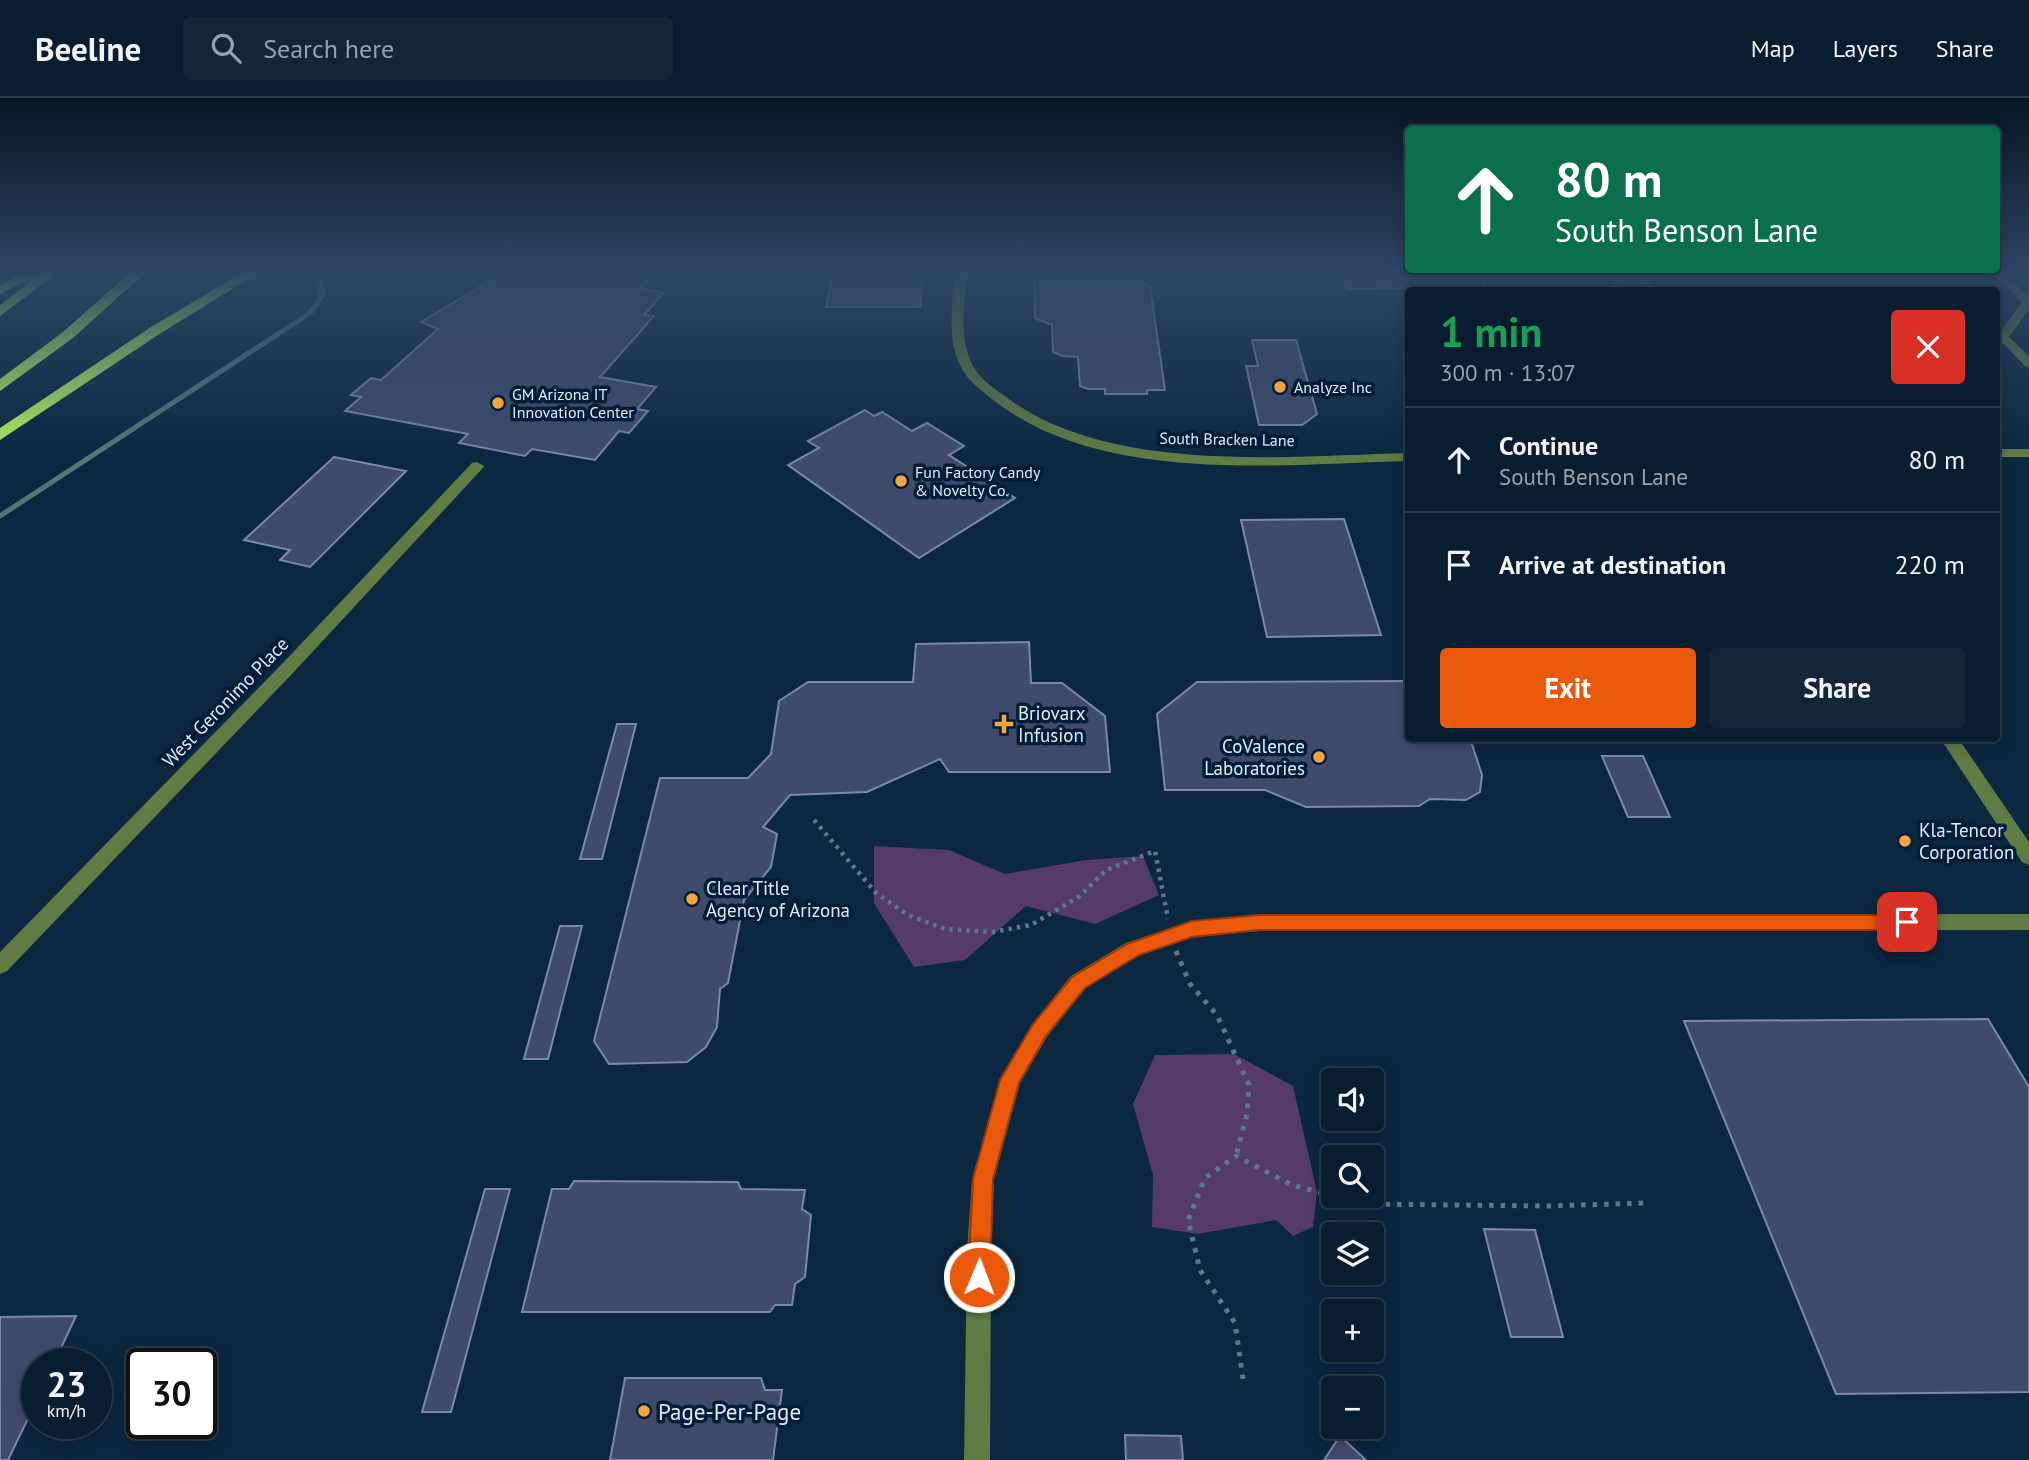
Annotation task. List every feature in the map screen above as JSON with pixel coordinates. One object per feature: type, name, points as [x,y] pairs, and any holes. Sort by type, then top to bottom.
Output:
[{"type":"highway","points":[[0,386],[70,334]]},
{"type":"highway","points":[[0,435],[151,334]]},
{"type":"street","name":"South Bracken Lane","points":[[958,334],[967,366],[1009,411],[1069,437],[1144,454],[1200,459],[1405,457]]},
{"type":"street","points":[[2000,337],[2029,363]]},
{"type":"street","points":[[2000,453],[2029,453]]},
{"type":"street","name":"West Geronimo Place","points":[[0,965],[295,661],[477,466]]},
{"type":"street","points":[[1951,742],[2029,857]]},
{"type":"street","points":[[977,1460],[979,1251],[983,1179],[1010,1080],[1040,1030],[1078,982],[1133,949],[1192,929],[1259,923],[2029,922]]},
{"type":"path","points":[[814,820],[876,893],[908,915],[945,929],[992,932],[1031,925],[1080,896],[1106,870],[1155,851],[1170,936],[1190,984],[1217,1015],[1249,1085],[1247,1114],[1236,1156],[1205,1178],[1188,1220],[1200,1270],[1235,1323],[1243,1379]]},
{"type":"path","points":[[1236,1156],[1292,1185],[1365,1205],[1548,1206],[1647,1203]]},
{"type":"shaded area","points":[[874,846],[949,850],[1005,874],[1086,860],[1143,856],[1159,895],[1095,924],[1026,906],[965,960],[914,967],[874,903]]},
{"type":"shaded area","points":[[1234,1054],[1293,1086],[1317,1192],[1313,1227],[1293,1236],[1276,1220],[1198,1234],[1152,1227],[1153,1175],[1133,1104],[1155,1055]]},
{"type":"building","name":"GM Arizona IT Innovation Center","points":[[433,334],[638,334],[600,377],[656,387],[637,409],[648,411],[629,433],[619,431],[595,460],[532,449],[525,456],[459,443],[468,434],[345,411],[361,397],[351,395],[371,378],[381,380]]},
{"type":"building","points":[[1052,334],[1157,334],[1165,390],[1147,390],[1147,394],[1105,394],[1105,389],[1088,389],[1080,386],[1078,357],[1053,352]]},
{"type":"building","name":"Analyze Inc","points":[[1252,340],[1296,340],[1317,414],[1302,425],[1259,425],[1246,366],[1258,366]]},
{"type":"building","name":"Fun Factory Candy & Novelty Co.","points":[[865,410],[874,416],[882,412],[912,431],[927,423],[964,446],[949,455],[1015,498],[919,558],[788,465],[819,448],[808,441]]},
{"type":"building","points":[[334,457],[406,471],[310,567],[280,560],[290,550],[244,540]]},
{"type":"building","points":[[1344,519],[1381,635],[1267,637],[1241,520]]},
{"type":"building","points":[[1029,642],[1031,683],[1062,683],[1105,716],[1110,772],[949,772],[940,759],[867,792],[790,795],[763,827],[777,834],[771,867],[744,900],[728,983],[720,989],[717,1027],[706,1047],[687,1062],[609,1064],[594,1041],[660,778],[748,778],[771,754],[779,701],[808,682],[913,682],[916,644]]},
{"type":"building","name":"CoValence Laboratories","points":[[1405,681],[1405,742],[1471,742],[1482,775],[1480,792],[1466,800],[1430,799],[1419,806],[1306,807],[1265,790],[1165,790],[1157,714],[1197,682]]},
{"type":"building","points":[[617,724],[636,724],[602,859],[580,859]]},
{"type":"building","points":[[1602,756],[1643,756],[1670,817],[1628,817]]},
{"type":"building","points":[[560,926],[582,926],[548,1059],[524,1059]]},
{"type":"building","points":[[1988,1019],[2029,1087],[2029,1392],[1836,1394],[1684,1021]]},
{"type":"building","points":[[574,1181],[738,1182],[741,1189],[805,1190],[802,1209],[811,1215],[805,1277],[795,1284],[792,1305],[775,1305],[770,1312],[522,1312],[552,1189],[569,1189]]},
{"type":"building","points":[[485,1189],[510,1189],[451,1412],[422,1412]]},
{"type":"building","points":[[1484,1229],[1535,1230],[1563,1337],[1511,1337]]},
{"type":"building","points":[[76,1316],[61,1348],[21,1348],[21,1433],[8,1460],[0,1460],[0,1317]]},
{"type":"building","points":[[625,1378],[761,1378],[765,1390],[782,1390],[773,1460],[610,1460]]},
{"type":"building","points":[[1125,1435],[1181,1436],[1183,1460],[1126,1460]]},
{"type":"building","points":[[1338,1439],[1343,1439],[1366,1460],[1324,1460]]},
{"type":"waterway","points":[[0,516],[279,334]]},
{"type":"place","name":"Analyze Inc","points":[[1280,387]]},
{"type":"place","name":"GM Arizona IT Innovation Center","points":[[498,403]]},
{"type":"place","name":"Fun Factory Candy & Novelty Co.","points":[[901,481]]},
{"type":"place","name":"Briovarx Infusion","points":[[1004,724]]},
{"type":"place","name":"CoValence Laboratories","points":[[1319,757]]},
{"type":"place","name":"Kla-Tencor Corporation","points":[[1905,841]]},
{"type":"place","name":"Clear Title Agency of Arizona","points":[[692,899]]},
{"type":"place","name":"Page-Per-Page","points":[[644,1411]]},
{"type":"route","points":[[979,1277],[983,1179],[1010,1080],[1040,1030],[1078,982],[1133,949],[1192,929],[1259,923],[1907,922]]}]
